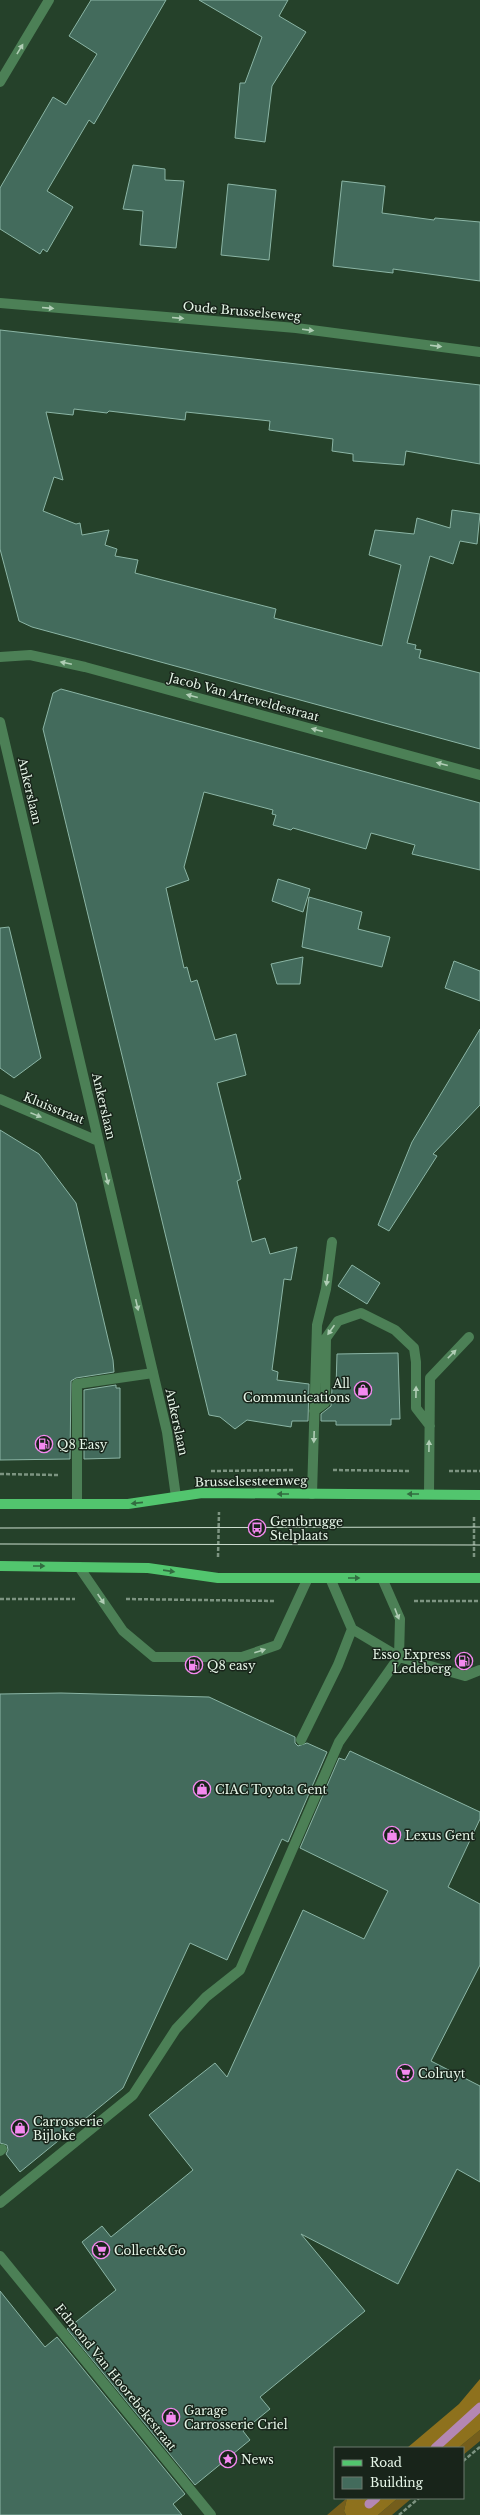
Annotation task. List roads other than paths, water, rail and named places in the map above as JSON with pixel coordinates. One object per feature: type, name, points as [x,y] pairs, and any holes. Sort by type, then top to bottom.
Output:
[{"type":"main road","name":"Brusselsesteenweg","points":[[0,1504],[128,1504],[202,1493],[480,1495]]},
{"type":"main road","points":[[0,1566],[148,1568],[218,1578],[480,1578]]},
{"type":"street","points":[[0,82],[49,0]]},
{"type":"street","name":"Oude Brusselseweg","points":[[0,303],[296,328],[480,352]]},
{"type":"street","name":"Jacob Van Arteveldestraat","points":[[0,657],[30,655],[85,667],[480,775]]},
{"type":"street","name":"Ankerslaan","points":[[0,722],[167,1432],[176,1497]]},
{"type":"street","name":"Kluisstraat","points":[[0,1099],[98,1141]]},
{"type":"street","points":[[312,1494],[317,1325],[326,1289],[332,1242]]},
{"type":"street","points":[[314,1411],[325,1403],[326,1338],[338,1321],[361,1313],[394,1330],[414,1348],[416,1362],[416,1408],[430,1426]]},
{"type":"street","points":[[428,1494],[430,1378],[469,1337]]},
{"type":"street","points":[[77,1504],[77,1384],[153,1373]]},
{"type":"street","points":[[79,1566],[123,1631],[154,1657],[242,1657],[277,1645],[308,1578]]},
{"type":"street","points":[[330,1578],[352,1629],[399,1657],[465,1676],[480,1670]]},
{"type":"street","points":[[1,2200],[133,2095],[176,2029],[206,1997],[240,1970],[339,1742],[399,1657],[400,1618],[382,1578]]},
{"type":"street","points":[[301,1740],[338,1665],[352,1629]]},
{"type":"street","name":"Edmond Van Hoorebekestraat","points":[[0,2256],[211,2515]]},
{"type":"waterway","points":[[436,2447],[480,2407]]},
{"type":"waterway","points":[[369,2504],[375,2499]]},
{"type":"tram line","points":[[0,1528],[480,1527]]},
{"type":"tram line","points":[[0,1544],[480,1545]]},
{"type":"place","name":"All Communications","points":[[363,1390]]},
{"type":"place","name":"Q8 Easy","points":[[44,1444]]},
{"type":"place","name":"Gentbrugge Stelplaats","points":[[257,1528]]},
{"type":"place","name":"Esso Express Ledeberg","points":[[464,1661]]},
{"type":"place","name":"Q8 easy","points":[[194,1665]]},
{"type":"place","name":"CIAC Toyota Gent","points":[[202,1789]]},
{"type":"place","name":"Lexus Gent","points":[[392,1835]]},
{"type":"place","name":"Colruyt","points":[[405,2073]]},
{"type":"place","name":"Carrosserie Bijloke","points":[[20,2128]]},
{"type":"place","name":"Collect&Go","points":[[101,2250]]},
{"type":"place","name":"Garage Carrosserie Criel","points":[[171,2417]]},
{"type":"place","name":"News","points":[[228,2459]]}]
